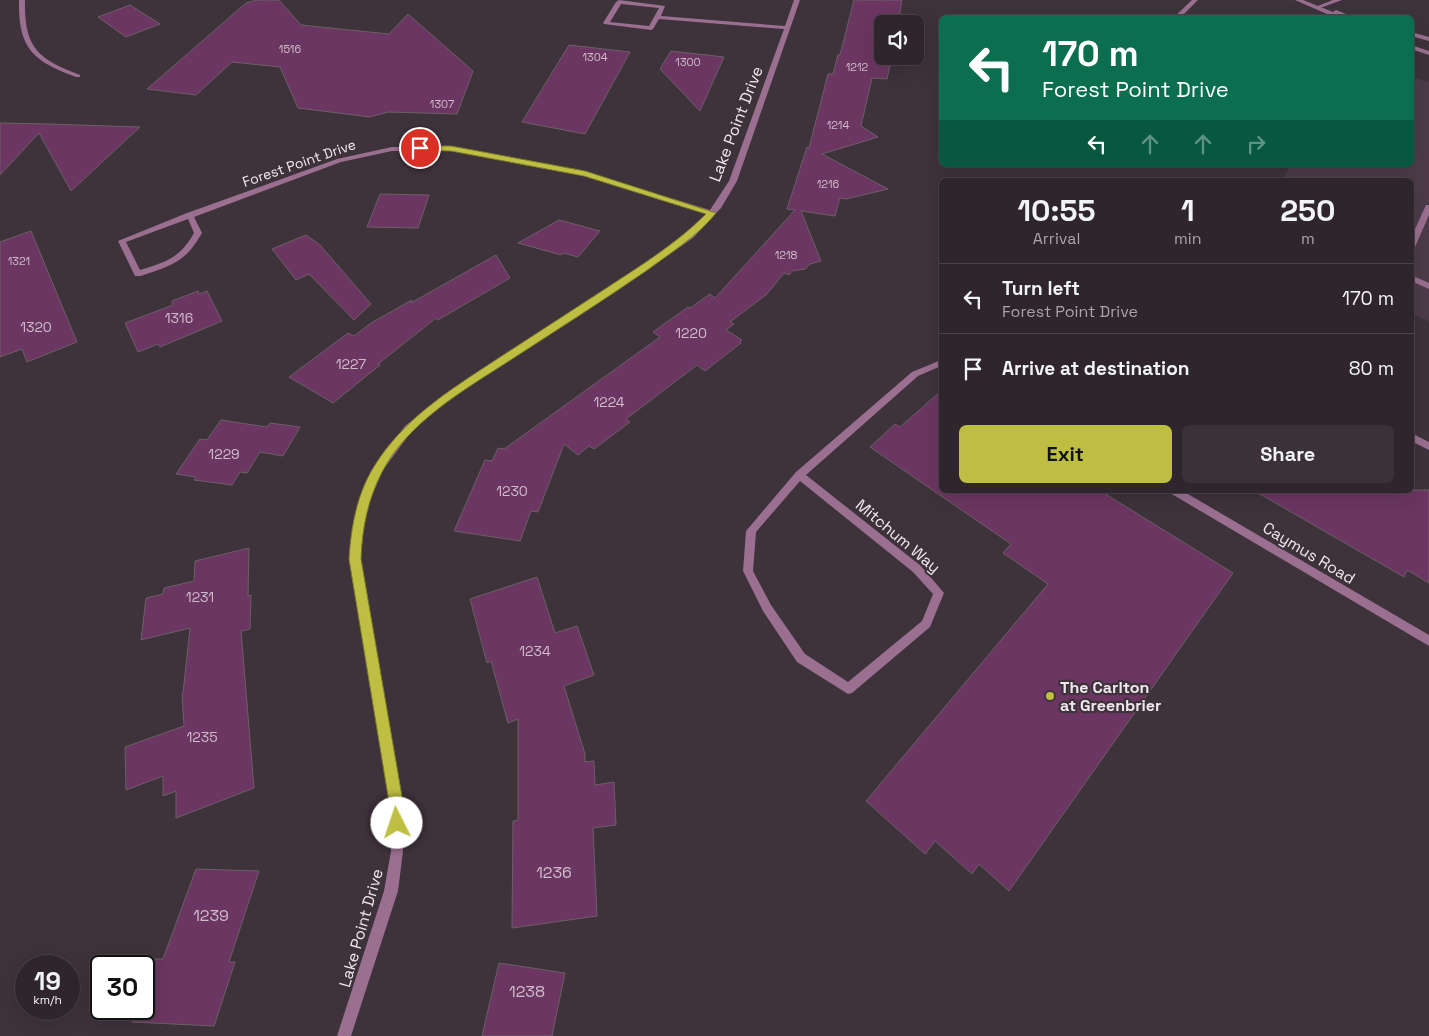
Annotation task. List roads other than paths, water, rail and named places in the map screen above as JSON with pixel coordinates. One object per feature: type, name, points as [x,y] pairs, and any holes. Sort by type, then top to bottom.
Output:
[{"type":"street","points":[[22,0],[22,28],[25,37],[36,54],[61,70],[78,76]]},
{"type":"street","name":"Lake Point Drive","points":[[344,1036],[390,891],[397,851],[397,808],[355,559],[356,539],[363,504],[379,468],[408,429],[445,398],[690,236],[711,213],[733,182],[797,0]]},
{"type":"street","points":[[1179,15],[1195,0]]},
{"type":"street","points":[[1298,0],[1344,15]]},
{"type":"street","points":[[1318,7],[1339,0]]},
{"type":"street","points":[[619,2],[663,7],[657,17],[651,28],[606,22],[619,2]]},
{"type":"street","points":[[1318,7],[1335,15]]},
{"type":"street","points":[[657,17],[787,28]]},
{"type":"street","points":[[1414,35],[1429,39]]},
{"type":"street","points":[[1414,47],[1429,53]]},
{"type":"street","name":"Forest Point Drive","points":[[190,215],[198,233],[190,249],[181,258],[138,274],[122,241],[190,215],[339,160],[392,149],[451,148],[585,174],[711,213]]},
{"type":"street","points":[[1414,240],[1429,207]]},
{"type":"street","points":[[1414,279],[1429,286]]},
{"type":"street","name":"Mitchum Way","points":[[800,475],[917,569],[939,593],[926,624],[848,688],[801,658],[767,608],[748,570],[751,531],[800,475],[915,374],[939,364]]},
{"type":"street","points":[[1414,438],[1429,446]]},
{"type":"street","name":"Caymus Road","points":[[1178,493],[1429,641]]},
{"type":"place","name":"The Carlton at Greenbrier","points":[[1050,696]]}]
